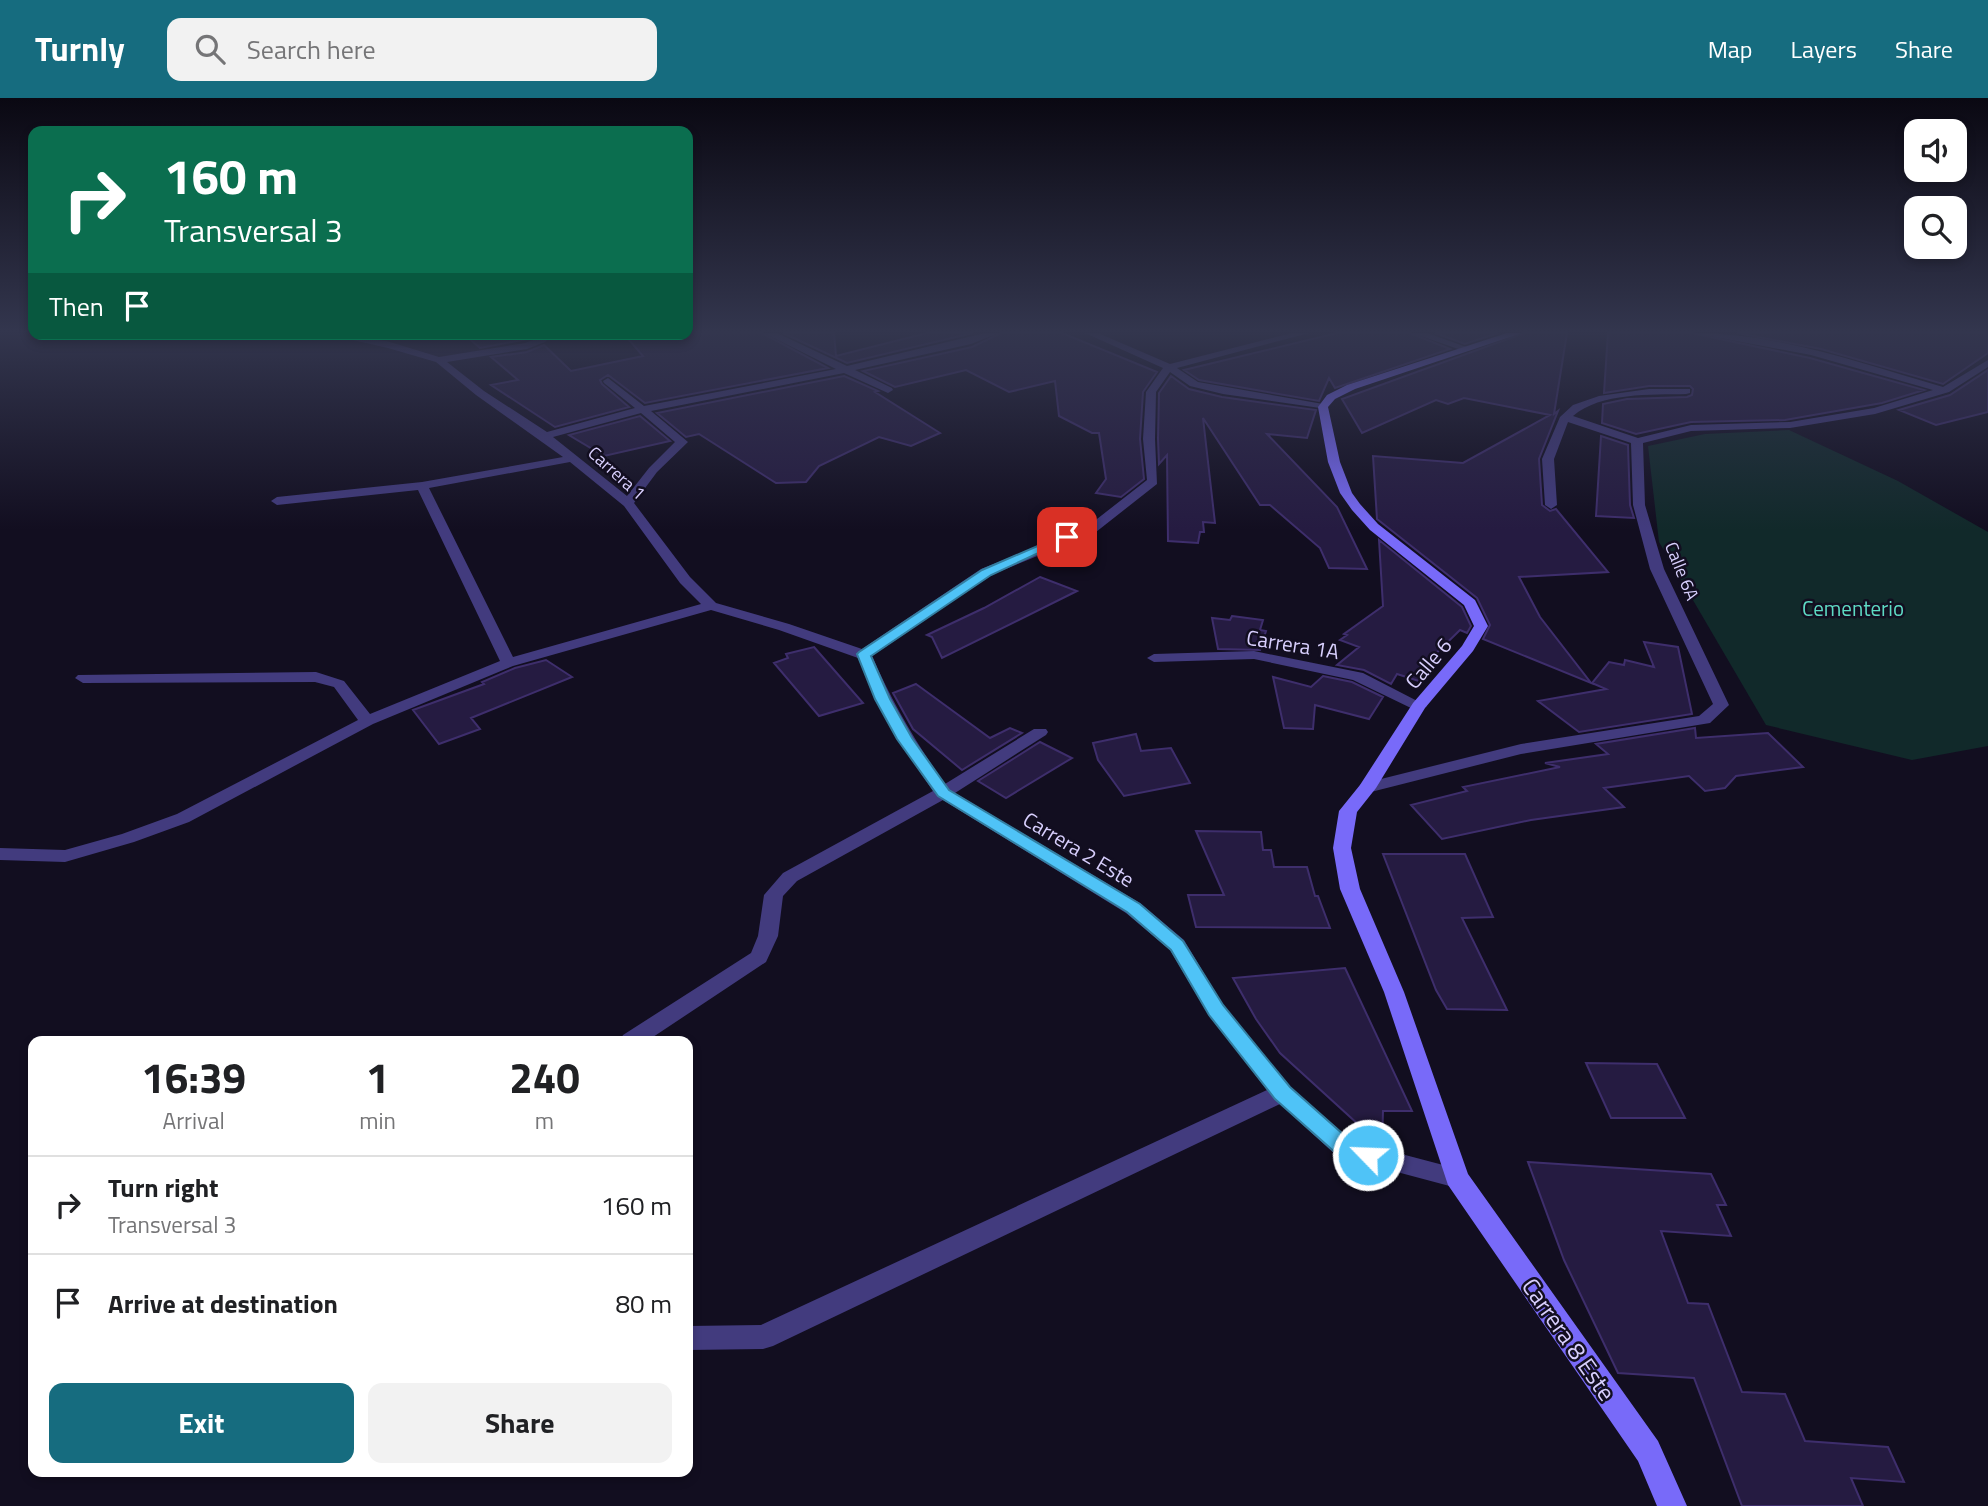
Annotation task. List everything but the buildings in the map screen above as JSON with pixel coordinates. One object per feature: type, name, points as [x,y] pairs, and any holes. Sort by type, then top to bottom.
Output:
[{"type":"main road","points":[[1323,407],[1330,399]]},
{"type":"main road","name":"Calle 6","points":[[1323,407],[1334,462],[1346,493],[1356,508],[1374,527],[1470,603],[1480,626],[1468,648],[1419,706],[1367,788],[1348,811],[1342,848],[1350,889],[1394,992],[1457,1178]]},
{"type":"main road","name":"Carrera 8 Este","points":[[1457,1178],[1648,1451],[1672,1506]]},
{"type":"street","name":"Carrera 1","points":[[489,399],[545,436],[628,503],[685,580],[711,606],[784,626],[864,654]]},
{"type":"street","points":[[628,503],[653,470],[682,442],[631,399]]},
{"type":"street","points":[[545,436],[644,409],[697,399]]},
{"type":"street","points":[[864,654],[986,572],[1092,528],[1153,481],[1149,439],[1151,399]]},
{"type":"street","points":[[1271,399],[1323,407]]},
{"type":"street","points":[[1551,505],[1548,459],[1565,418],[1577,407],[1601,399]]},
{"type":"street","points":[[1565,418],[1637,441],[1691,428],[1790,425],[1875,411],[1916,399]]},
{"type":"street","name":"Calle 6A","points":[[1367,788],[1521,749],[1704,720],[1721,705],[1657,569],[1639,505],[1637,441]]},
{"type":"street","points":[[277,501],[422,486],[574,458]]},
{"type":"street","points":[[422,486],[508,663]]},
{"type":"street","points":[[0,854],[65,856],[172,822],[367,721],[508,663],[711,606]]},
{"type":"street","name":"Carrera 2 Este","points":[[864,654],[883,699],[905,739],[943,793],[1133,908],[1177,945],[1216,1010],[1282,1093],[1345,1149],[1457,1178]]},
{"type":"street","name":"Carrera 1A","points":[[1154,658],[1254,655],[1358,676],[1419,706]]},
{"type":"street","points":[[83,678],[316,677],[339,684],[367,721]]},
{"type":"street","points":[[639,1036],[759,957],[768,936],[774,895],[790,877],[943,793],[1040,732]]},
{"type":"street","points":[[693,1338],[762,1337],[1282,1093]]},
{"type":"green space","name":"Cementerio","points":[[1789,430],[1898,481],[1988,532],[1988,746],[1912,760],[1766,725],[1659,542],[1648,446],[1705,434]]},
{"type":"route","points":[[1067,537],[986,572],[864,654],[883,699],[905,739],[943,793],[1133,908],[1163,933],[1177,945],[1216,1010],[1282,1093],[1345,1149],[1368,1155]]}]
